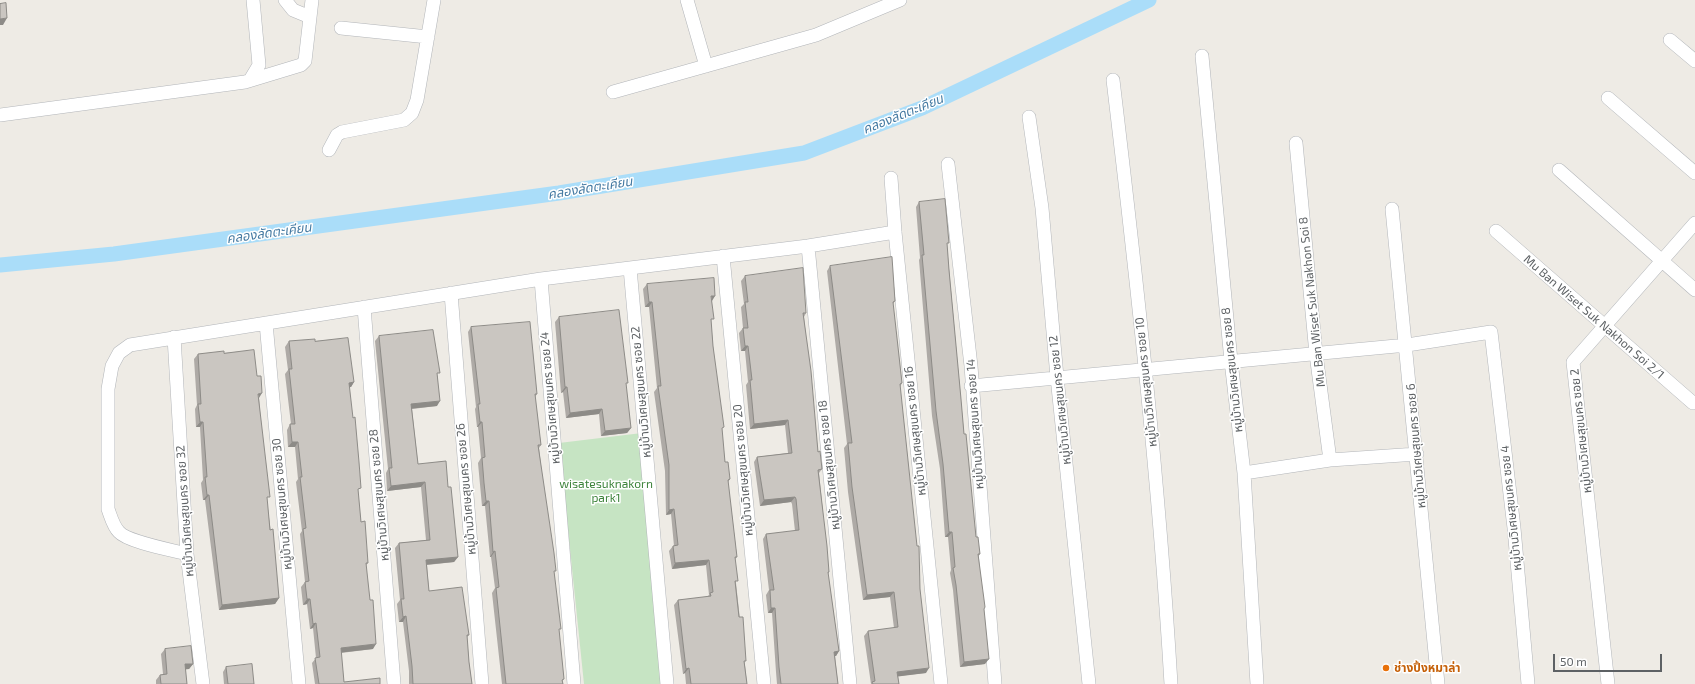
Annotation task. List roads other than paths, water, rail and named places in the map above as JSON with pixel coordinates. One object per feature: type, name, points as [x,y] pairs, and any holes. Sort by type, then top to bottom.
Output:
[{"type":"street","points":[[250,80],[259,65],[253,0]]},
{"type":"street","points":[[285,0],[293,10],[310,17]]},
{"type":"street","points":[[0,115],[250,80],[304,63],[312,0]]},
{"type":"street","points":[[329,150],[337,135],[342,132],[404,120],[412,113],[417,100],[434,0]]},
{"type":"street","points":[[687,0],[706,66]]},
{"type":"street","points":[[613,92],[816,34],[900,0]]},
{"type":"street","points":[[341,28],[428,37]]},
{"type":"street","points":[[1670,40],[1695,61]]},
{"type":"street","name":"หมู่บ้านวิเศษสุขนคร ซอย 8","points":[[1202,56],[1231,361],[1244,473],[1257,684]]},
{"type":"street","name":"หมู่บ้านวิเศษสุขนคร ซอย 10","points":[[1114,80],[1145,369],[1164,567],[1171,684]]},
{"type":"street","points":[[1608,98],[1695,173]]},
{"type":"street","name":"หมู่บ้านวิเศษสุขนคร ซอย 12","points":[[1030,117],[1042,208],[1057,377],[1089,684]]},
{"type":"street","name":"Mu Ban Wiset Suk Nakhon Soi 8","points":[[1296,143],[1316,354],[1330,460]]},
{"type":"street","name":"หมู่บ้านวิเศษสุขนคร ซอย 14","points":[[948,164],[971,366],[995,684]]},
{"type":"street","points":[[1559,170],[1695,290]]},
{"type":"street","name":"หมู่บ้านวิเศษสุขนคร ซอย 16","points":[[891,178],[895,232],[941,684]]},
{"type":"street","name":"หมู่บ้านวิเศษสุขนคร ซอย 6","points":[[1392,209],[1407,345],[1438,684]]},
{"type":"street","name":"หมู่บ้านวิเศษสุขนคร ซอย 2","points":[[1608,684],[1573,362],[1695,223]]},
{"type":"street","name":"Mu Ban Wiset Suk Nakhon Soi 2/1","points":[[1496,231],[1693,403]]},
{"type":"street","points":[[187,554],[129,539],[119,533],[114,525],[108,509],[108,389],[112,366],[119,353],[130,345],[541,279],[808,246],[895,232]]},
{"type":"street","name":"หมู่บ้านวิเศษสุขนคร ซอย 18","points":[[808,246],[850,684]]},
{"type":"street","name":"หมู่บ้านวิเศษสุขนคร ซอย 20","points":[[723,256],[764,684]]},
{"type":"street","name":"หมู่บ้านวิเศษสุขนคร ซอย 22","points":[[630,268],[667,684]]},
{"type":"street","name":"หมู่บ้านวิเศษสุขนคร ซอย 24","points":[[541,279],[574,684]]},
{"type":"street","name":"หมู่บ้านวิเศษสุขนคร ซอย 26","points":[[451,293],[482,684]]},
{"type":"street","name":"หมู่บ้านวิเศษสุขนคร ซอย 28","points":[[364,307],[394,684]]},
{"type":"street","name":"หมู่บ้านวิเศษสุขนคร ซอย 30","points":[[266,323],[299,684]]},
{"type":"street","name":"หมู่บ้านวิเศษสุขนคร ซอย 4","points":[[1407,345],[1491,332],[1514,528],[1528,684]]},
{"type":"street","name":"หมู่บ้านวิเศษสุขนคร ซอย 32","points":[[174,337],[187,554],[203,684]]},
{"type":"street","points":[[972,386],[1407,345]]},
{"type":"street","points":[[1244,473],[1330,460],[1417,454]]},
{"type":"waterway","name":"คลองลัดตะเคียน","points":[[0,265],[114,254],[559,193],[804,153],[922,108],[1149,0]]},
{"type":"place","name":"ช่างปิ้งหมาล่า","points":[[1386,668]]},
{"type":"park label","name":"wisatesuknakorn park1","points":[[606,491]]}]
